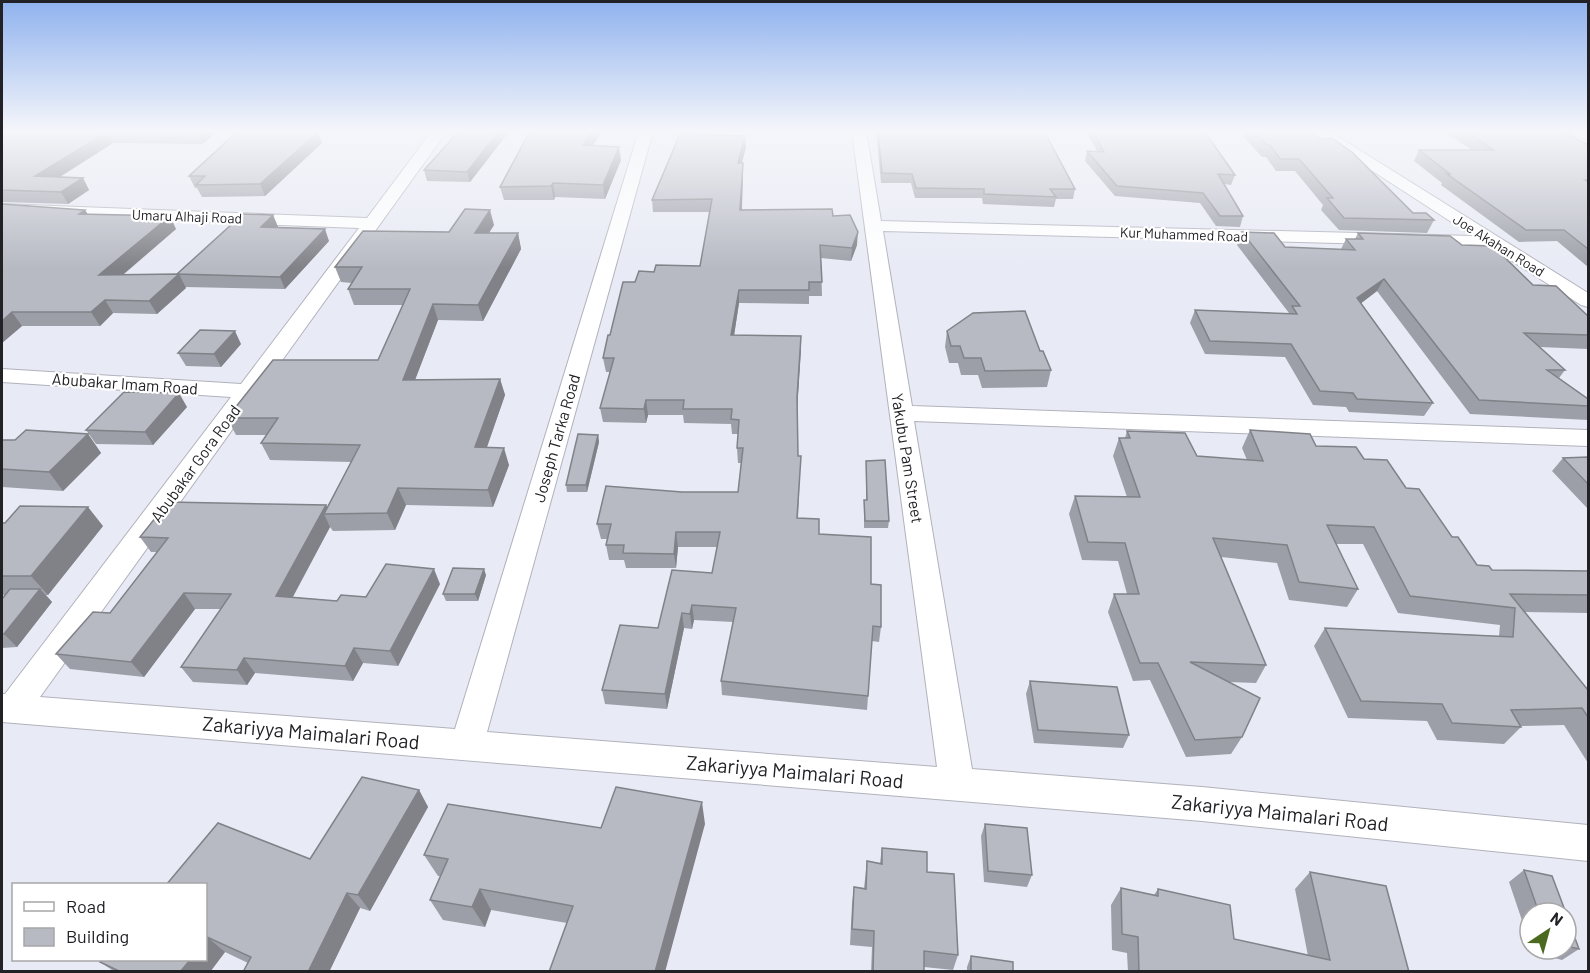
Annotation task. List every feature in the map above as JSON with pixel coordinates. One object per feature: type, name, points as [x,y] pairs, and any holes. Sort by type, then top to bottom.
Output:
[{"type":"street","name":"Abubakar Gora Road","points":[[7,708],[249,391],[407,176]]},
{"type":"street","name":"Joseph Tarka Road","points":[[467,745],[633,176]]},
{"type":"street","name":"Yakubu Pam Street","points":[[866,176],[957,784]]},
{"type":"street","name":"Joe Akahan Road","points":[[1390,176],[1588,301]]},
{"type":"street","name":"Umaru Alhaji Road","points":[[2,209],[373,223]]},
{"type":"street","name":"Kur Muhammed Road","points":[[873,226],[1495,242]]},
{"type":"street","name":"Abubakar Imam Road","points":[[2,375],[249,391]]},
{"type":"street","points":[[902,413],[1588,438]]},
{"type":"street","name":"Zakariyya Maimalari Road","points":[[7,708],[1202,804],[1588,843]]},
{"type":"building","points":[[2,176],[83,178],[61,192],[2,190]]},
{"type":"building","points":[[205,176],[268,176],[260,184],[196,185]]},
{"type":"building","points":[[506,176],[607,176],[603,185],[553,183],[551,186],[500,187]]},
{"type":"building","points":[[662,176],[742,176],[740,210],[832,209],[833,216],[850,215],[858,232],[852,248],[820,245],[822,282],[809,282],[809,290],[739,290],[731,335],[801,336],[797,398],[798,456],[801,456],[797,518],[819,519],[819,534],[871,537],[871,584],[881,585],[881,627],[873,626],[868,696],[721,681],[736,608],[692,605],[690,614],[682,613],[665,694],[602,690],[620,625],[658,628],[672,570],[712,573],[720,532],[676,532],[674,554],[623,553],[624,545],[606,545],[611,524],[597,524],[606,486],[682,492],[738,492],[743,448],[737,448],[739,420],[731,419],[732,409],[683,409],[684,400],[646,400],[644,409],[600,408],[614,358],[603,358],[623,282],[635,282],[639,271],[654,272],[656,265],[700,266],[712,199],[652,200]]},
{"type":"building","points":[[913,176],[1068,176],[1075,189],[1050,189],[1056,197],[984,194],[984,189],[916,188]]},
{"type":"building","points":[[1109,176],[1219,176],[1243,216],[1220,216],[1203,193],[1117,186]]},
{"type":"building","points":[[1314,176],[1376,176],[1413,213],[1426,213],[1434,220],[1344,218],[1327,198],[1333,198]]},
{"type":"building","points":[[1450,176],[1588,176],[1588,180],[1585,180],[1588,182],[1588,249],[1564,230],[1526,230]]},
{"type":"building","points":[[2,204],[85,210],[79,214],[170,216],[99,275],[179,274],[149,301],[105,300],[91,312],[12,312],[2,321]]},
{"type":"building","points":[[465,209],[490,210],[475,233],[518,233],[478,305],[433,304],[403,380],[500,379],[475,447],[504,448],[488,490],[398,488],[387,513],[324,514],[360,445],[261,443],[278,418],[227,418],[273,360],[378,360],[410,289],[348,289],[362,267],[335,267],[363,231],[449,232]]},
{"type":"building","points":[[243,214],[273,215],[261,227],[325,229],[280,277],[177,274]]},
{"type":"building","points":[[1242,232],[1274,233],[1285,247],[1355,250],[1346,239],[1363,239],[1358,233],[1450,236],[1462,245],[1493,246],[1533,285],[1556,286],[1588,316],[1588,335],[1524,333],[1565,370],[1547,370],[1588,399],[1588,406],[1479,400],[1384,279],[1357,298],[1433,403],[1357,399],[1353,393],[1320,391],[1291,344],[1210,341],[1195,310],[1297,314],[1292,306],[1300,306]]},
{"type":"building","points":[[1025,311],[1040,351],[1043,351],[1051,370],[985,371],[981,358],[964,358],[960,346],[951,346],[947,331],[973,313]]},
{"type":"building","points":[[200,330],[235,331],[214,354],[178,353]]},
{"type":"building","points":[[124,392],[179,393],[145,432],[86,430]]},
{"type":"building","points":[[26,430],[88,434],[49,472],[2,469],[2,440],[15,440]]},
{"type":"building","points":[[1250,430],[1310,434],[1316,446],[1356,447],[1364,459],[1387,460],[1406,488],[1419,489],[1452,537],[1458,537],[1477,565],[1489,566],[1492,570],[1588,571],[1588,595],[1510,594],[1588,690],[1588,717],[1582,708],[1511,710],[1521,727],[1452,723],[1442,704],[1361,701],[1325,628],[1513,637],[1515,608],[1410,596],[1374,527],[1327,525],[1358,589],[1299,582],[1287,545],[1213,538],[1266,665],[1190,662],[1260,698],[1242,737],[1195,740],[1158,663],[1140,663],[1114,594],[1139,594],[1125,543],[1088,542],[1075,496],[1140,497],[1119,438],[1130,438],[1127,431],[1185,433],[1197,456],[1263,461]]},
{"type":"building","points":[[578,434],[598,435],[586,485],[566,485]]},
{"type":"building","points":[[1588,457],[1588,484],[1563,458]]},
{"type":"building","points":[[885,460],[889,521],[865,521],[866,461]]},
{"type":"building","points":[[168,502],[326,505],[276,596],[337,601],[341,595],[366,597],[386,564],[434,569],[390,651],[354,648],[345,666],[244,658],[237,670],[181,667],[231,594],[184,593],[131,662],[56,654],[93,612],[110,613],[168,538],[140,537]]},
{"type":"building","points":[[20,506],[88,507],[31,576],[2,576],[2,523],[5,523]]},
{"type":"building","points":[[453,568],[484,569],[475,594],[443,594]]},
{"type":"building","points":[[10,589],[40,589],[2,634],[2,599]]},
{"type":"building","points":[[1030,681],[1117,687],[1129,735],[1038,730]]},
{"type":"building","points":[[362,777],[419,790],[358,895],[347,893],[308,972],[243,972],[251,957],[207,937],[207,883],[168,883],[218,823],[310,859]]},
{"type":"building","points":[[616,787],[702,802],[655,972],[549,972],[573,906],[480,889],[472,907],[430,900],[448,859],[424,855],[448,804],[601,828]]},
{"type":"building","points":[[985,824],[1027,828],[1032,875],[988,871]]},
{"type":"building","points":[[882,848],[927,852],[927,872],[954,874],[958,955],[924,951],[924,972],[873,972],[874,931],[852,929],[854,887],[866,889],[867,861],[882,864]]},
{"type":"building","points":[[1524,870],[1552,876],[1561,901],[1535,901]]},
{"type":"building","points":[[1310,872],[1386,886],[1409,972],[1139,972],[1138,937],[1122,934],[1121,888],[1158,896],[1158,889],[1230,905],[1234,939],[1330,960]]},
{"type":"building","points":[[971,956],[1013,962],[1013,972],[971,972]]},
{"type":"building","points":[[189,961],[180,972],[121,972],[100,962]]}]
